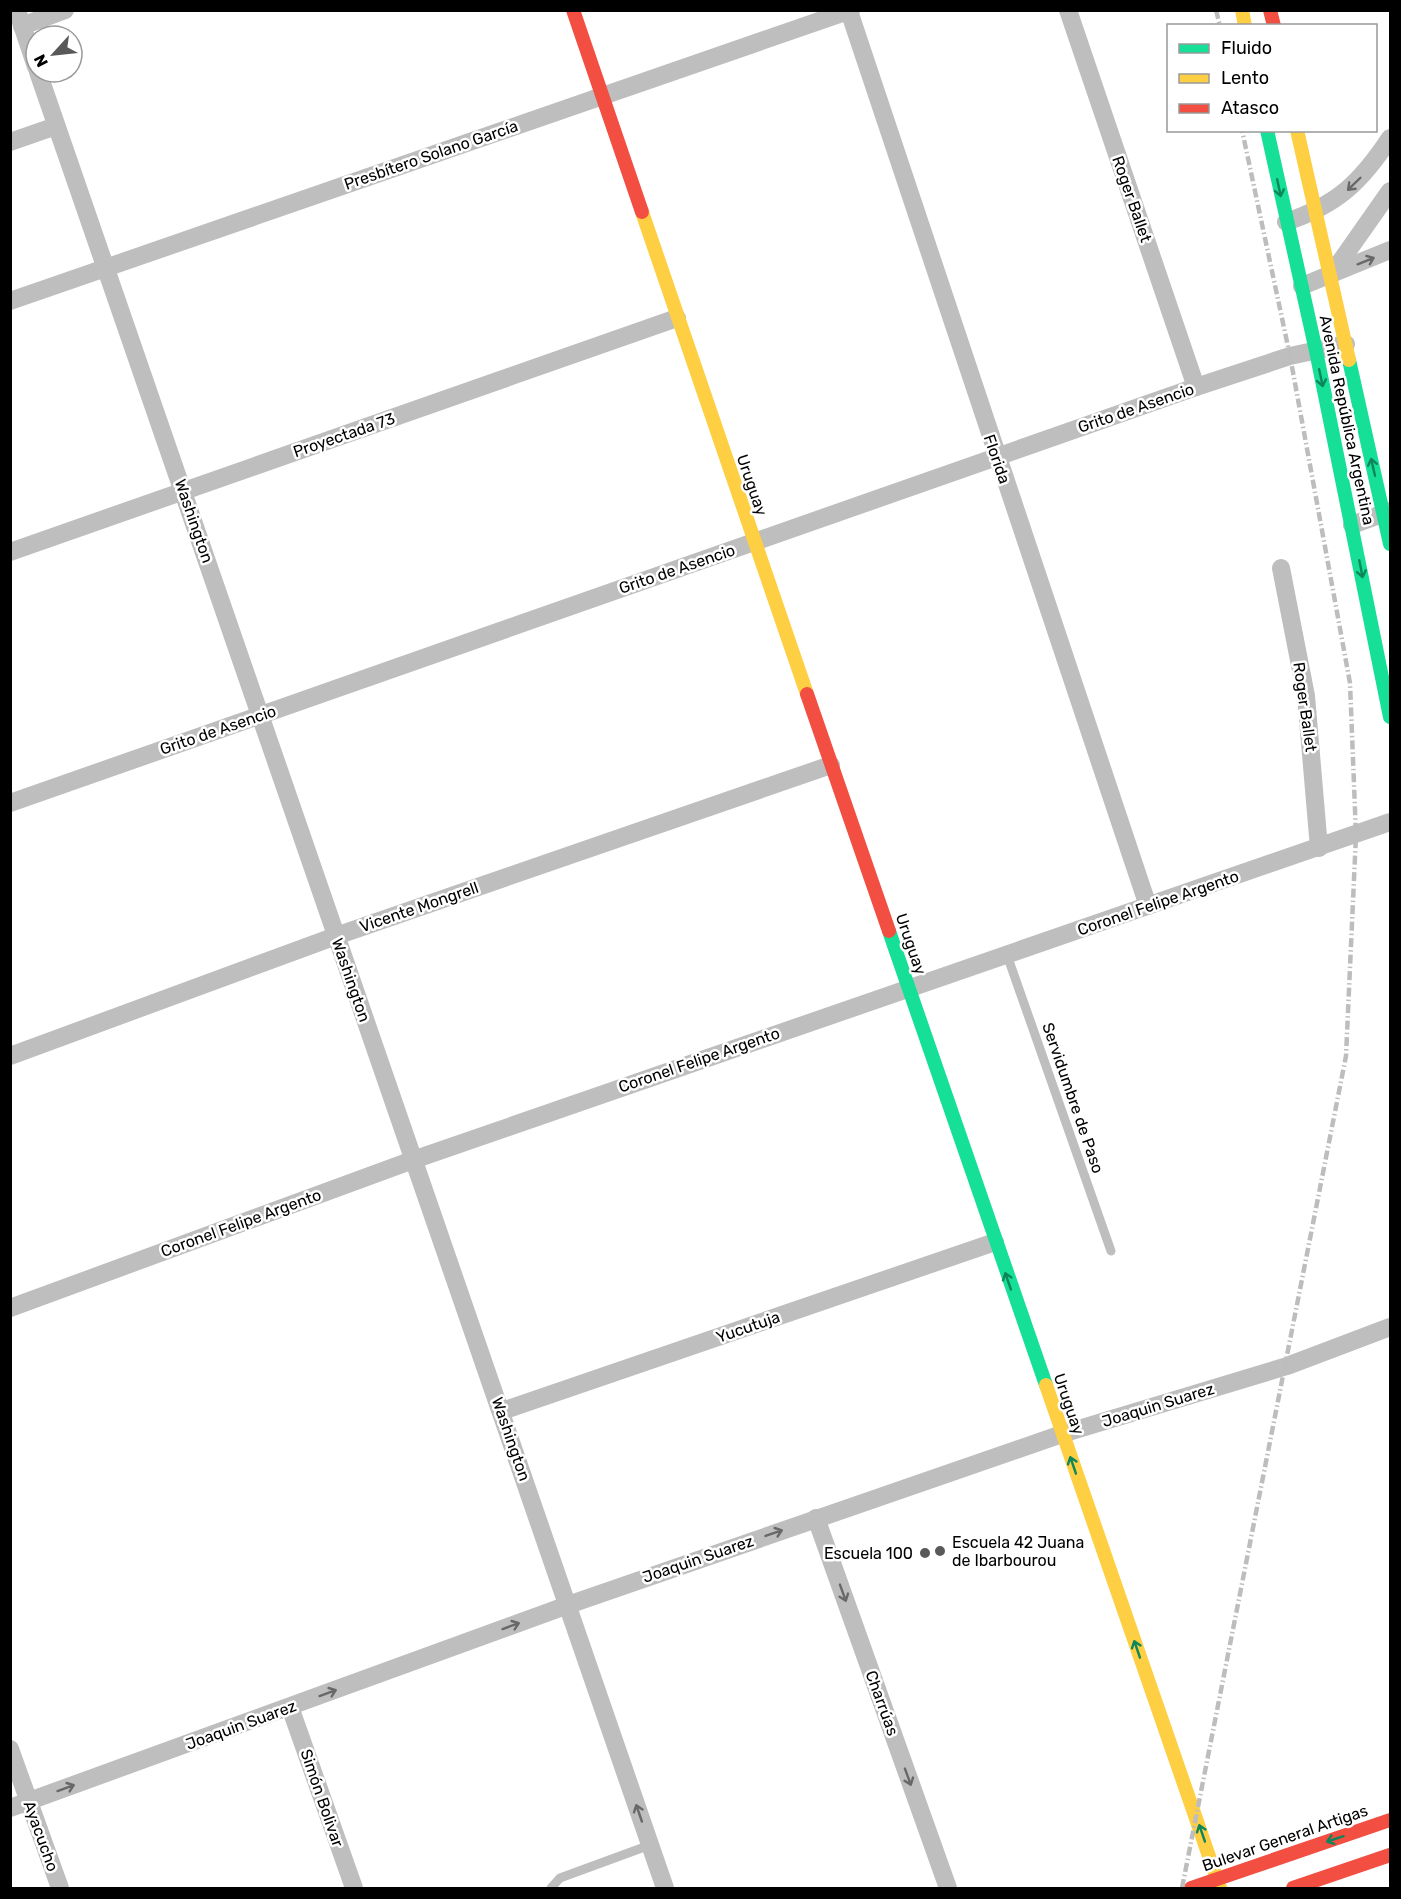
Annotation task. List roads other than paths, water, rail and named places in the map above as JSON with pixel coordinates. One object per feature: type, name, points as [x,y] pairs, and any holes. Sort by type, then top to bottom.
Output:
[{"type":"street","points":[[24,32],[19,18],[65,10]]},
{"type":"street","name":"Uruguay","points":[[573,10],[995,1242],[1218,1883]]},
{"type":"street","name":"Roger Ballet","points":[[1068,10],[1196,387]]},
{"type":"street","name":"Presbítero Solano García","points":[[10,301],[850,11]]},
{"type":"street","name":"Florida","points":[[850,11],[1148,906]]},
{"type":"street","name":"Washington","points":[[42,84],[665,1888]]},
{"type":"street","points":[[10,141],[56,126]]},
{"type":"street","name":"Avenida República Argentina","points":[[1267,132],[1316,351],[1390,717]]},
{"type":"street","name":"Avenida República Argentina","points":[[1297,132],[1387,513],[1390,544]]},
{"type":"street","points":[[1286,222],[1315,212],[1357,183],[1388,146]]},
{"type":"street","points":[[1331,275],[1390,191]]},
{"type":"street","points":[[1302,286],[1390,250]]},
{"type":"street","name":"Proyectada 73","points":[[10,552],[677,318]]},
{"type":"street","name":"Grito de Asencio","points":[[10,802],[1196,387],[1290,356],[1346,344]]},
{"type":"street","points":[[1352,525],[1387,513]]},
{"type":"street","name":"Roger Ballet","points":[[1281,568],[1306,696],[1319,848]]},
{"type":"street","name":"Vicente Mongrell","points":[[10,1056],[336,936],[831,765]]},
{"type":"street","name":"Coronel Felipe Argento","points":[[10,1308],[413,1160],[1390,822]]},
{"type":"street","name":"Yucutuja","points":[[502,1411],[995,1242]]},
{"type":"street","name":"Joaquin Suarez","points":[[10,1808],[568,1605],[816,1518],[1062,1434],[1287,1366],[1390,1327]]},
{"type":"street","name":"Charrúas","points":[[816,1518],[948,1888]]},
{"type":"street","name":"Simón Bolivar","points":[[290,1707],[354,1888]]},
{"type":"street","name":"Ayacucho","points":[[10,1749],[60,1888]]},
{"type":"street","name":"Bulevar General Artigas","points":[[1191,1888],[1218,1883],[1390,1820]]},
{"type":"street","points":[[1293,1888],[1390,1855]]},
{"type":"lane","name":"Servidumbre de Paso","points":[[1007,955],[1111,1251]]},
{"type":"lane","points":[[551,1888],[556,1880],[650,1845]]},
{"type":"railway","points":[[1216,10],[1220,24]]},
{"type":"railway","points":[[1182,1888],[1346,1056],[1356,835],[1350,683],[1290,356],[1242,132]]},
{"type":"place","name":"Escuela 42 Juana de Ibarbourou","points":[[940,1551]]},
{"type":"place","name":"Escuela 100","points":[[925,1553]]}]
